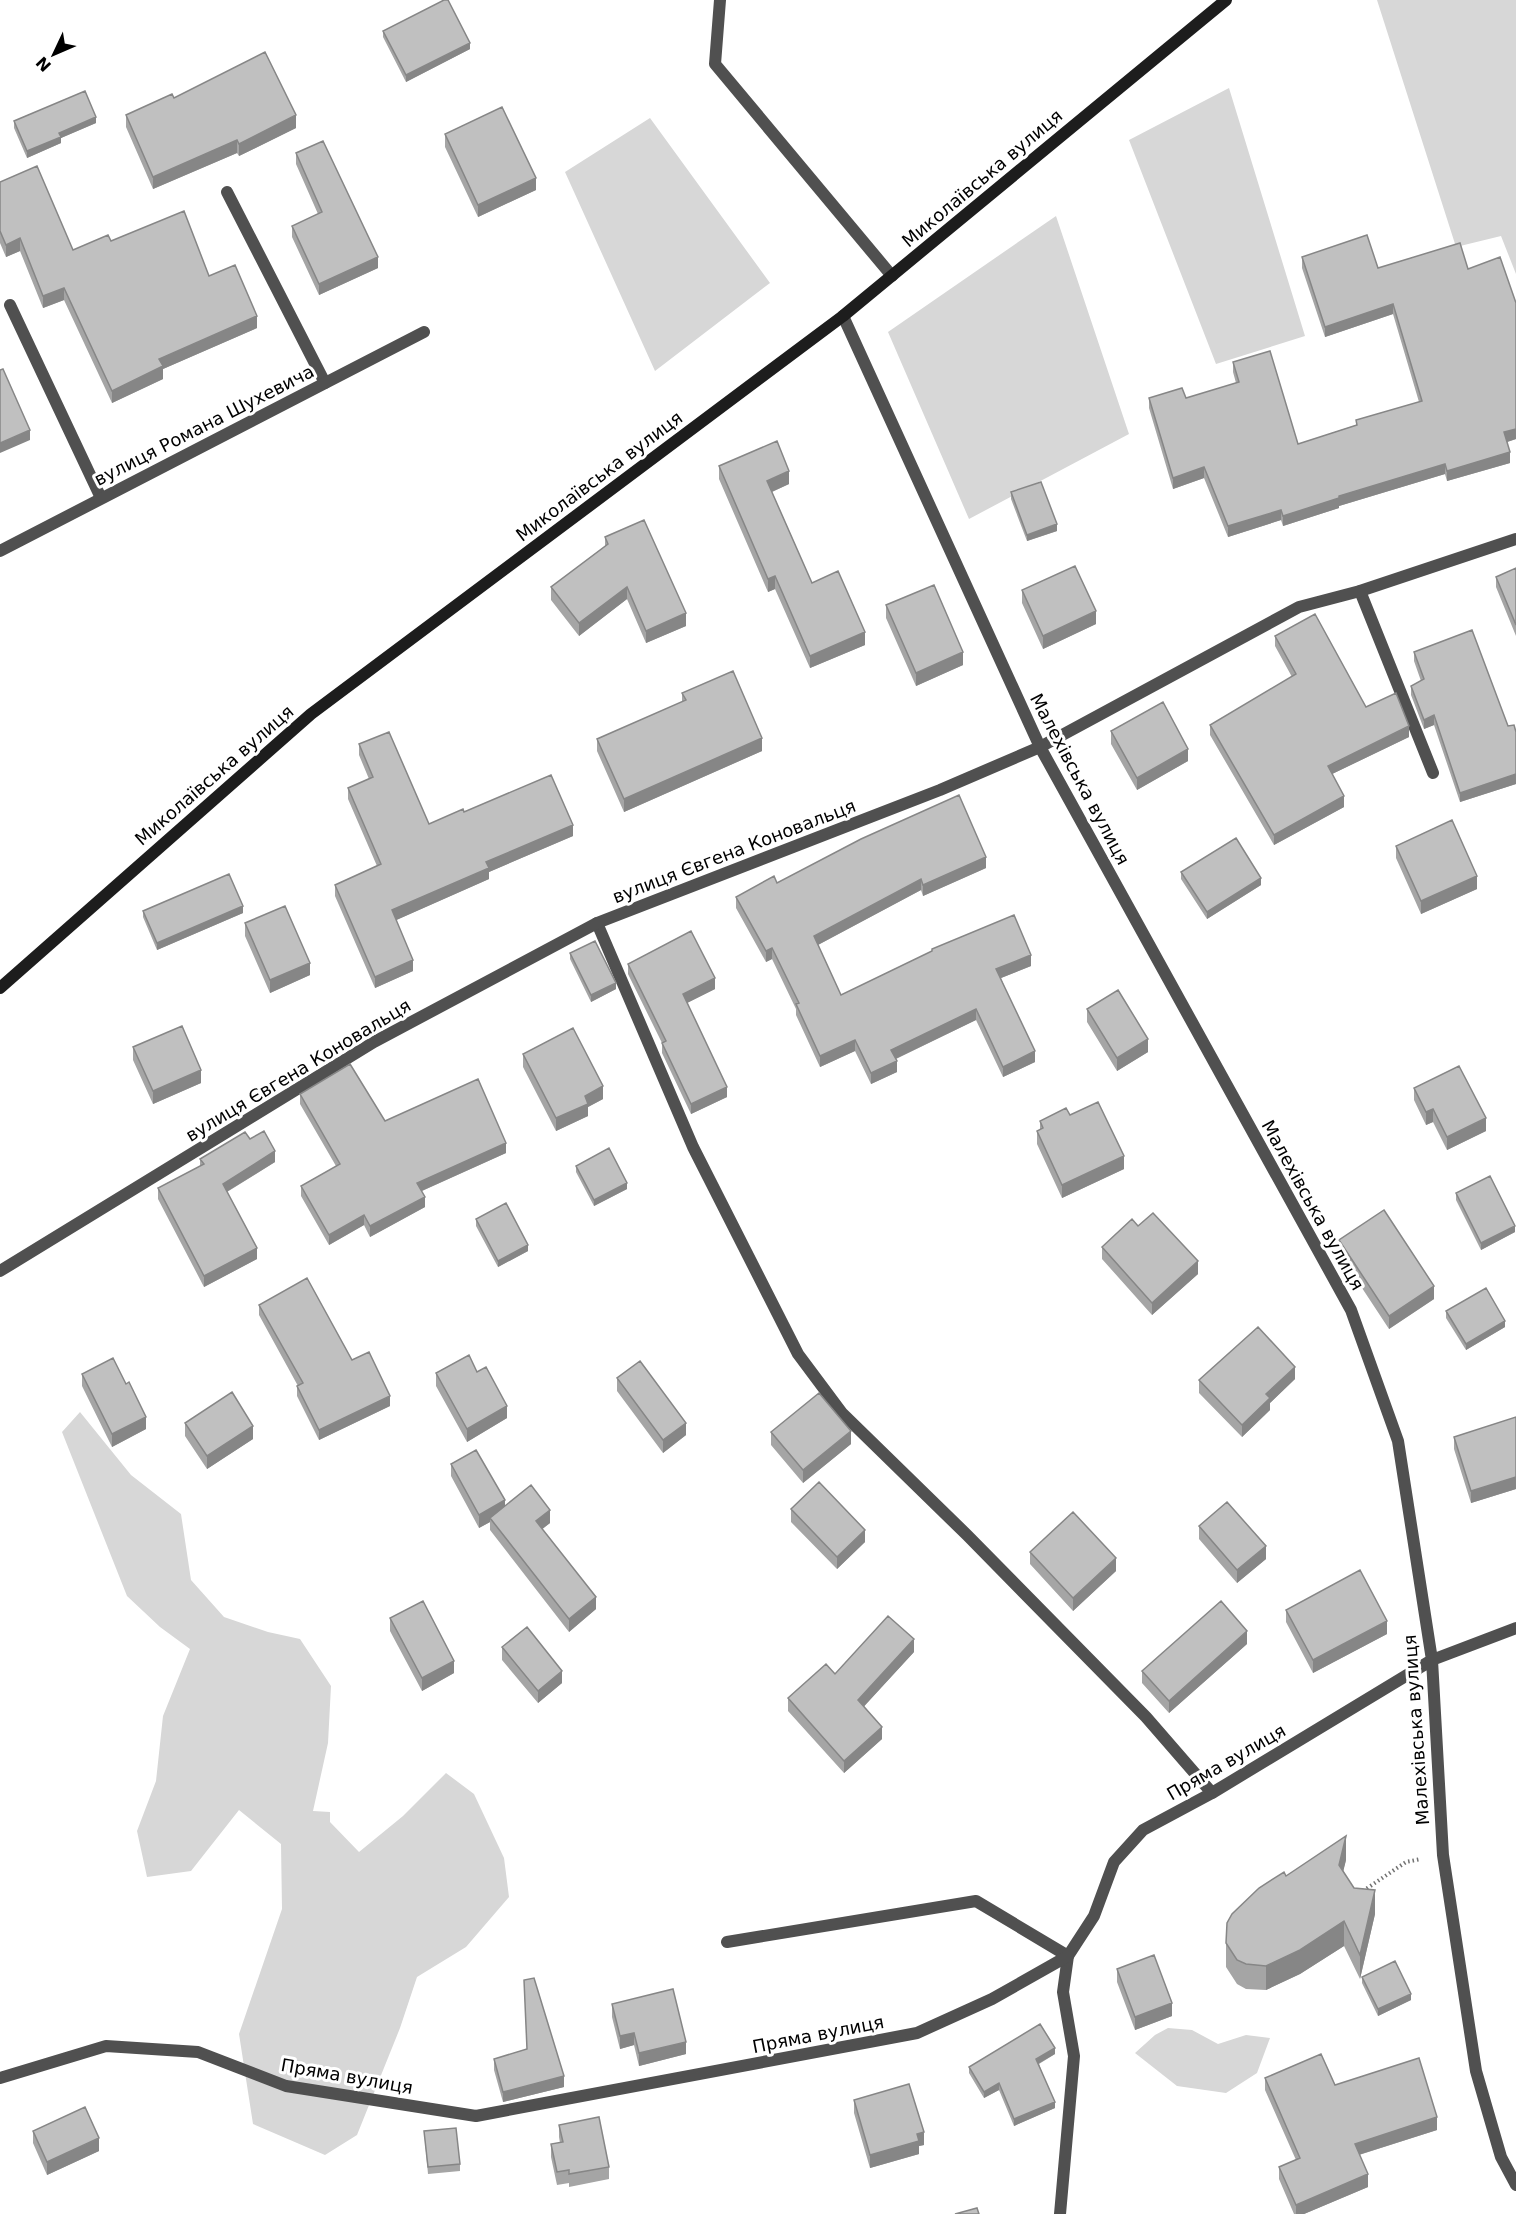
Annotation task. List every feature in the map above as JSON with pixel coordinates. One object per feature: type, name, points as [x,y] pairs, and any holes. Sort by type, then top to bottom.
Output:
[{"type":"main road","name":"Миколаївська вулиця","points":[[0,988],[310,714],[843,316],[1226,0]]},
{"type":"street","points":[[720,0],[715,64],[892,276]]},
{"type":"street","points":[[227,192],[325,383]]},
{"type":"street","points":[[10,305],[101,498]]},
{"type":"street","name":"Малехівська вулиця","points":[[843,316],[1040,747],[1351,1310],[1398,1441],[1432,1660],[1443,1855],[1476,2072],[1501,2157],[1516,2185]]},
{"type":"street","name":"вулиця Романа Шухевича","points":[[0,550],[424,332]]},
{"type":"street","name":"вулиця Євгена Коновальця","points":[[0,1271],[374,1042],[597,923],[940,790],[1040,747],[1299,607],[1360,591],[1516,539]]},
{"type":"street","points":[[1360,591],[1433,772]]},
{"type":"street","points":[[597,923],[693,1147],[798,1354],[842,1413],[967,1535],[1146,1717],[1212,1793]]},
{"type":"street","name":"Пряма вулиця","points":[[0,2078],[106,2046],[198,2052],[286,2086],[476,2116],[917,2033],[992,2000],[1068,1956],[1094,1916],[1114,1862],[1143,1830],[1212,1793],[1432,1660],[1516,1628]]},
{"type":"street","points":[[727,1942],[976,1901],[1068,1956],[1063,1992],[1074,2055],[1060,2214]]},
{"type":"path","points":[[1358,1894],[1406,1862],[1443,1855]]},
{"type":"shaded area","points":[[1377,0],[1516,0],[1516,274],[1501,236],[1456,247]]},
{"type":"shaded area","points":[[1229,88],[1305,336],[1216,364],[1129,140]]},
{"type":"shaded area","points":[[650,118],[770,283],[655,371],[565,172]]},
{"type":"shaded area","points":[[1056,216],[1129,434],[969,519],[888,332]]},
{"type":"shaded area","points":[[80,1412],[131,1475],[181,1514],[191,1580],[224,1617],[268,1632],[300,1639],[331,1686],[328,1743],[313,1811],[330,1812],[330,1822],[359,1852],[403,1816],[446,1773],[474,1794],[504,1858],[509,1897],[466,1947],[417,1977],[400,2028],[357,2135],[325,2155],[253,2124],[239,2034],[282,1909],[281,1844],[239,1810],[191,1871],[147,1877],[137,1831],[156,1781],[163,1716],[190,1649],[160,1627],[127,1596],[62,1432]]},
{"type":"shaded area","points":[[1168,2028],[1192,2030],[1218,2044],[1246,2035],[1270,2038],[1257,2073],[1226,2093],[1177,2086],[1135,2053],[1155,2035]]},
{"type":"building","points":[[448,0],[470,43],[406,75],[383,31]]},
{"type":"building","points":[[265,52],[296,115],[239,144],[237,140],[153,177],[126,115],[172,94],[174,98]]},
{"type":"building","points":[[85,91],[96,117],[59,133],[61,137],[27,151],[14,121]]},
{"type":"building","points":[[502,107],[536,178],[478,205],[445,134]]},
{"type":"building","points":[[323,141],[378,257],[319,284],[292,226],[322,212],[296,153]]},
{"type":"building","points":[[37,166],[73,250],[108,235],[111,241],[184,211],[209,276],[235,265],[257,316],[159,359],[163,366],[112,391],[64,288],[43,296],[20,238],[6,245],[0,231],[0,182]]},
{"type":"building","points":[[1367,235],[1378,268],[1460,243],[1468,269],[1500,257],[1516,303],[1516,429],[1504,432],[1510,452],[1447,471],[1445,464],[1339,496],[1339,498],[1283,516],[1281,510],[1228,526],[1204,467],[1173,478],[1149,398],[1182,388],[1186,398],[1239,382],[1233,362],[1270,351],[1298,444],[1357,425],[1356,420],[1422,401],[1393,304],[1325,327],[1302,257]]},
{"type":"building","points":[[3,369],[30,430],[0,443],[0,370]]},
{"type":"building","points":[[777,441],[789,471],[767,481],[812,583],[838,571],[865,632],[810,656],[775,576],[768,579],[719,466]]},
{"type":"building","points":[[1041,482],[1057,524],[1027,535],[1011,492]]},
{"type":"building","points":[[644,520],[686,613],[646,631],[627,587],[579,623],[551,587],[608,544],[605,537]]},
{"type":"building","points":[[1075,566],[1096,611],[1043,636],[1022,590]]},
{"type":"building","points":[[1516,568],[1516,625],[1496,577]]},
{"type":"building","points":[[934,585],[963,652],[916,673],[886,605]]},
{"type":"building","points":[[1315,614],[1366,707],[1396,693],[1409,726],[1328,766],[1344,796],[1274,835],[1210,725],[1296,674],[1275,636]]},
{"type":"building","points":[[1472,630],[1508,726],[1514,725],[1516,774],[1460,793],[1434,715],[1424,720],[1411,686],[1424,679],[1414,652]]},
{"type":"building","points":[[733,671],[762,738],[624,799],[597,739],[686,700],[682,693]]},
{"type":"building","points":[[1163,702],[1188,749],[1137,778],[1111,731]]},
{"type":"building","points":[[389,732],[429,824],[463,809],[464,812],[551,775],[573,825],[486,862],[489,868],[392,910],[413,960],[375,977],[335,885],[381,864],[348,788],[373,777],[359,744]]},
{"type":"building","points":[[959,795],[986,857],[923,885],[921,879],[814,936],[841,995],[932,949],[1014,915],[1031,955],[996,969],[1035,1051],[1003,1067],[976,1009],[891,1050],[897,1061],[871,1073],[855,1040],[820,1056],[796,1004],[799,1003],[772,948],[766,951],[736,897],[774,876],[777,883],[861,839]]},
{"type":"building","points":[[1452,820],[1477,876],[1421,901],[1396,846]]},
{"type":"building","points":[[1236,838],[1261,878],[1207,912],[1181,872]]},
{"type":"building","points":[[229,874],[243,906],[157,943],[143,911]]},
{"type":"building","points":[[285,906],[310,963],[270,980],[245,923]]},
{"type":"building","points":[[691,931],[715,978],[683,994],[727,1087],[691,1104],[662,1043],[666,1041],[628,964]]},
{"type":"building","points":[[595,941],[616,983],[591,995],[570,953]]},
{"type":"building","points":[[1118,990],[1148,1039],[1117,1058],[1087,1009]]},
{"type":"building","points":[[182,1026],[201,1070],[153,1091],[133,1047]]},
{"type":"building","points":[[573,1028],[603,1086],[585,1096],[588,1104],[556,1118],[523,1054]]},
{"type":"building","points":[[350,1064],[385,1121],[478,1079],[506,1143],[417,1183],[425,1197],[370,1226],[364,1215],[329,1235],[301,1186],[340,1164],[300,1094]]},
{"type":"building","points":[[1459,1066],[1486,1118],[1447,1137],[1433,1109],[1426,1112],[1414,1088]]},
{"type":"building","points":[[1098,1102],[1124,1156],[1062,1185],[1037,1131],[1043,1128],[1040,1121],[1066,1108],[1070,1115]]},
{"type":"building","points":[[264,1131],[275,1151],[223,1184],[257,1248],[204,1276],[158,1188],[204,1164],[200,1159],[245,1132],[250,1139]]},
{"type":"building","points":[[609,1148],[627,1183],[594,1200],[576,1166]]},
{"type":"building","points":[[1490,1176],[1515,1226],[1481,1243],[1456,1193]]},
{"type":"building","points":[[506,1203],[528,1245],[498,1261],[476,1219]]},
{"type":"building","points":[[1384,1210],[1434,1286],[1389,1316],[1339,1240]]},
{"type":"building","points":[[1153,1213],[1198,1261],[1152,1303],[1102,1247],[1132,1219],[1138,1226]]},
{"type":"building","points":[[307,1278],[352,1360],[369,1352],[390,1396],[319,1430],[297,1386],[303,1383],[259,1305]]},
{"type":"building","points":[[1486,1288],[1505,1321],[1466,1344],[1446,1311]]},
{"type":"building","points":[[1258,1327],[1295,1367],[1266,1394],[1270,1398],[1242,1425],[1199,1380]]},
{"type":"building","points":[[469,1355],[477,1372],[486,1367],[507,1406],[467,1429],[436,1373]]},
{"type":"building","points":[[113,1358],[126,1384],[129,1382],[146,1417],[112,1434],[82,1374]]},
{"type":"building","points":[[640,1361],[686,1423],[663,1440],[617,1378]]},
{"type":"building","points":[[232,1392],[253,1426],[207,1456],[185,1423]]},
{"type":"building","points":[[819,1393],[851,1431],[803,1470],[771,1432]]},
{"type":"building","points":[[1516,1417],[1516,1477],[1471,1491],[1454,1437]]},
{"type":"building","points":[[476,1450],[505,1500],[479,1515],[451,1464]]},
{"type":"building","points":[[819,1482],[865,1530],[837,1557],[791,1509]]},
{"type":"building","points":[[531,1485],[550,1510],[536,1521],[596,1597],[569,1619],[490,1518]]},
{"type":"building","points":[[1227,1502],[1266,1546],[1237,1570],[1199,1526]]},
{"type":"building","points":[[1073,1512],[1116,1558],[1073,1598],[1030,1552]]},
{"type":"building","points":[[1360,1570],[1387,1621],[1313,1660],[1286,1610]]},
{"type":"building","points":[[423,1601],[454,1661],[422,1678],[390,1618]]},
{"type":"building","points":[[1221,1601],[1247,1631],[1169,1701],[1142,1671]]},
{"type":"building","points":[[888,1616],[914,1639],[858,1700],[882,1727],[844,1761],[788,1698],[826,1664],[835,1674]]},
{"type":"building","points":[[527,1627],[562,1671],[538,1691],[502,1647]]},
{"type":"building","points":[[1346,1836],[1339,1865],[1354,1888],[1375,1890],[1360,1955],[1344,1921],[1300,1950],[1266,1966],[1246,1964],[1237,1960],[1226,1943],[1227,1923],[1232,1914],[1259,1888],[1284,1872],[1286,1876]]},
{"type":"building","points":[[1154,1955],[1172,2003],[1135,2017],[1117,1969]]},
{"type":"building","points":[[1395,1961],[1411,1994],[1378,2009],[1362,1977]]},
{"type":"building","points":[[534,1978],[564,2076],[503,2092],[494,2059],[527,2049],[524,1980]]},
{"type":"building","points":[[673,1989],[686,2042],[639,2053],[634,2033],[620,2036],[612,2004]]},
{"type":"building","points":[[1040,2024],[1055,2048],[1036,2059],[1055,2102],[1014,2119],[999,2083],[984,2092],[969,2067]]},
{"type":"building","points":[[1321,2054],[1335,2085],[1419,2058],[1437,2117],[1355,2144],[1368,2174],[1296,2205],[1279,2167],[1300,2158],[1265,2078]]},
{"type":"building","points":[[909,2084],[924,2132],[917,2134],[919,2141],[870,2155],[854,2100]]},
{"type":"building","points":[[85,2107],[99,2138],[47,2162],[33,2131]]},
{"type":"building","points":[[599,2117],[609,2167],[569,2174],[569,2170],[557,2172],[551,2144],[563,2142],[559,2125]]},
{"type":"building","points":[[456,2128],[460,2164],[428,2167],[424,2131]]},
{"type":"building","points":[[977,2208],[979,2214],[955,2214]]}]
